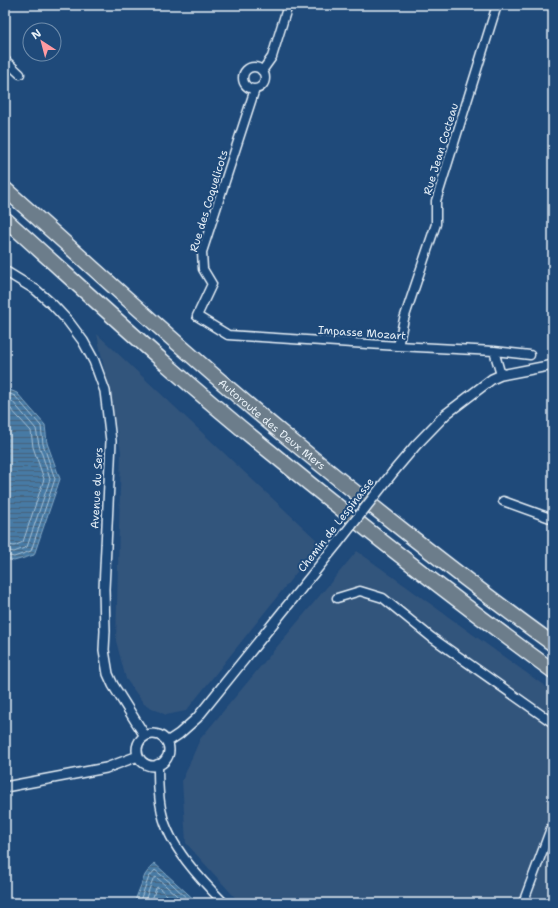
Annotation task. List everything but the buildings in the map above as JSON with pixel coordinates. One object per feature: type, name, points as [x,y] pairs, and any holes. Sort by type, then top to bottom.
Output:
[{"type":"highway","name":"Autoroute des Deux Mers","points":[[5,188],[153,322],[281,432],[486,595],[553,644]]},
{"type":"highway","name":"Autoroute des Deux Mers","points":[[5,219],[138,339],[267,449],[473,613],[553,671]]},
{"type":"street","points":[[262,71],[272,57],[288,5]]},
{"type":"street","name":"Rue Jean Cocteau","points":[[398,346],[404,319],[436,224],[436,201],[497,5]]},
{"type":"street","points":[[5,60],[20,74]]},
{"type":"street","points":[[253,67],[259,68],[262,71],[264,80],[262,86],[255,89],[249,88],[245,85],[243,80],[246,70],[253,67]]},
{"type":"street","name":"Rue des Coquelicots","points":[[197,316],[212,284],[203,269],[202,252],[255,89]]},
{"type":"street","name":"Avenue du Sers","points":[[5,271],[36,290],[54,305],[68,321],[84,341],[94,361],[105,391],[111,441],[104,589],[104,650],[108,674],[113,685],[145,736]]},
{"type":"street","name":"Impasse Mozart","points":[[197,316],[228,335],[494,351],[530,355]]},
{"type":"street","points":[[494,351],[501,375]]},
{"type":"street","name":"Chemin de Lespinasse","points":[[166,742],[180,734],[197,718],[416,444],[446,414],[492,379],[501,375],[553,365]]},
{"type":"street","points":[[503,501],[553,519]]},
{"type":"street","points":[[337,598],[360,591],[384,598],[431,637],[553,723]]},
{"type":"street","points":[[152,734],[157,735],[162,737],[166,742],[168,748],[167,756],[162,762],[154,766],[145,764],[138,756],[137,747],[139,742],[145,736],[152,734]]},
{"type":"street","points":[[5,787],[106,768],[138,756]]},
{"type":"street","points":[[158,764],[159,796],[166,826],[178,851],[224,903]]},
{"type":"street","points":[[523,903],[553,823]]},
{"type":"shaded area","points":[[97,334],[320,543],[186,711],[166,715],[144,704],[126,679],[116,641],[121,451]]},
{"type":"shaded area","points":[[357,551],[553,692],[553,903],[240,903],[186,843],[182,781],[200,739]]},
{"type":"water","points":[[5,388],[17,393],[45,425],[47,443],[60,479],[34,555],[14,561],[5,559]]},
{"type":"water","points":[[154,863],[198,903],[134,903],[145,875]]}]
